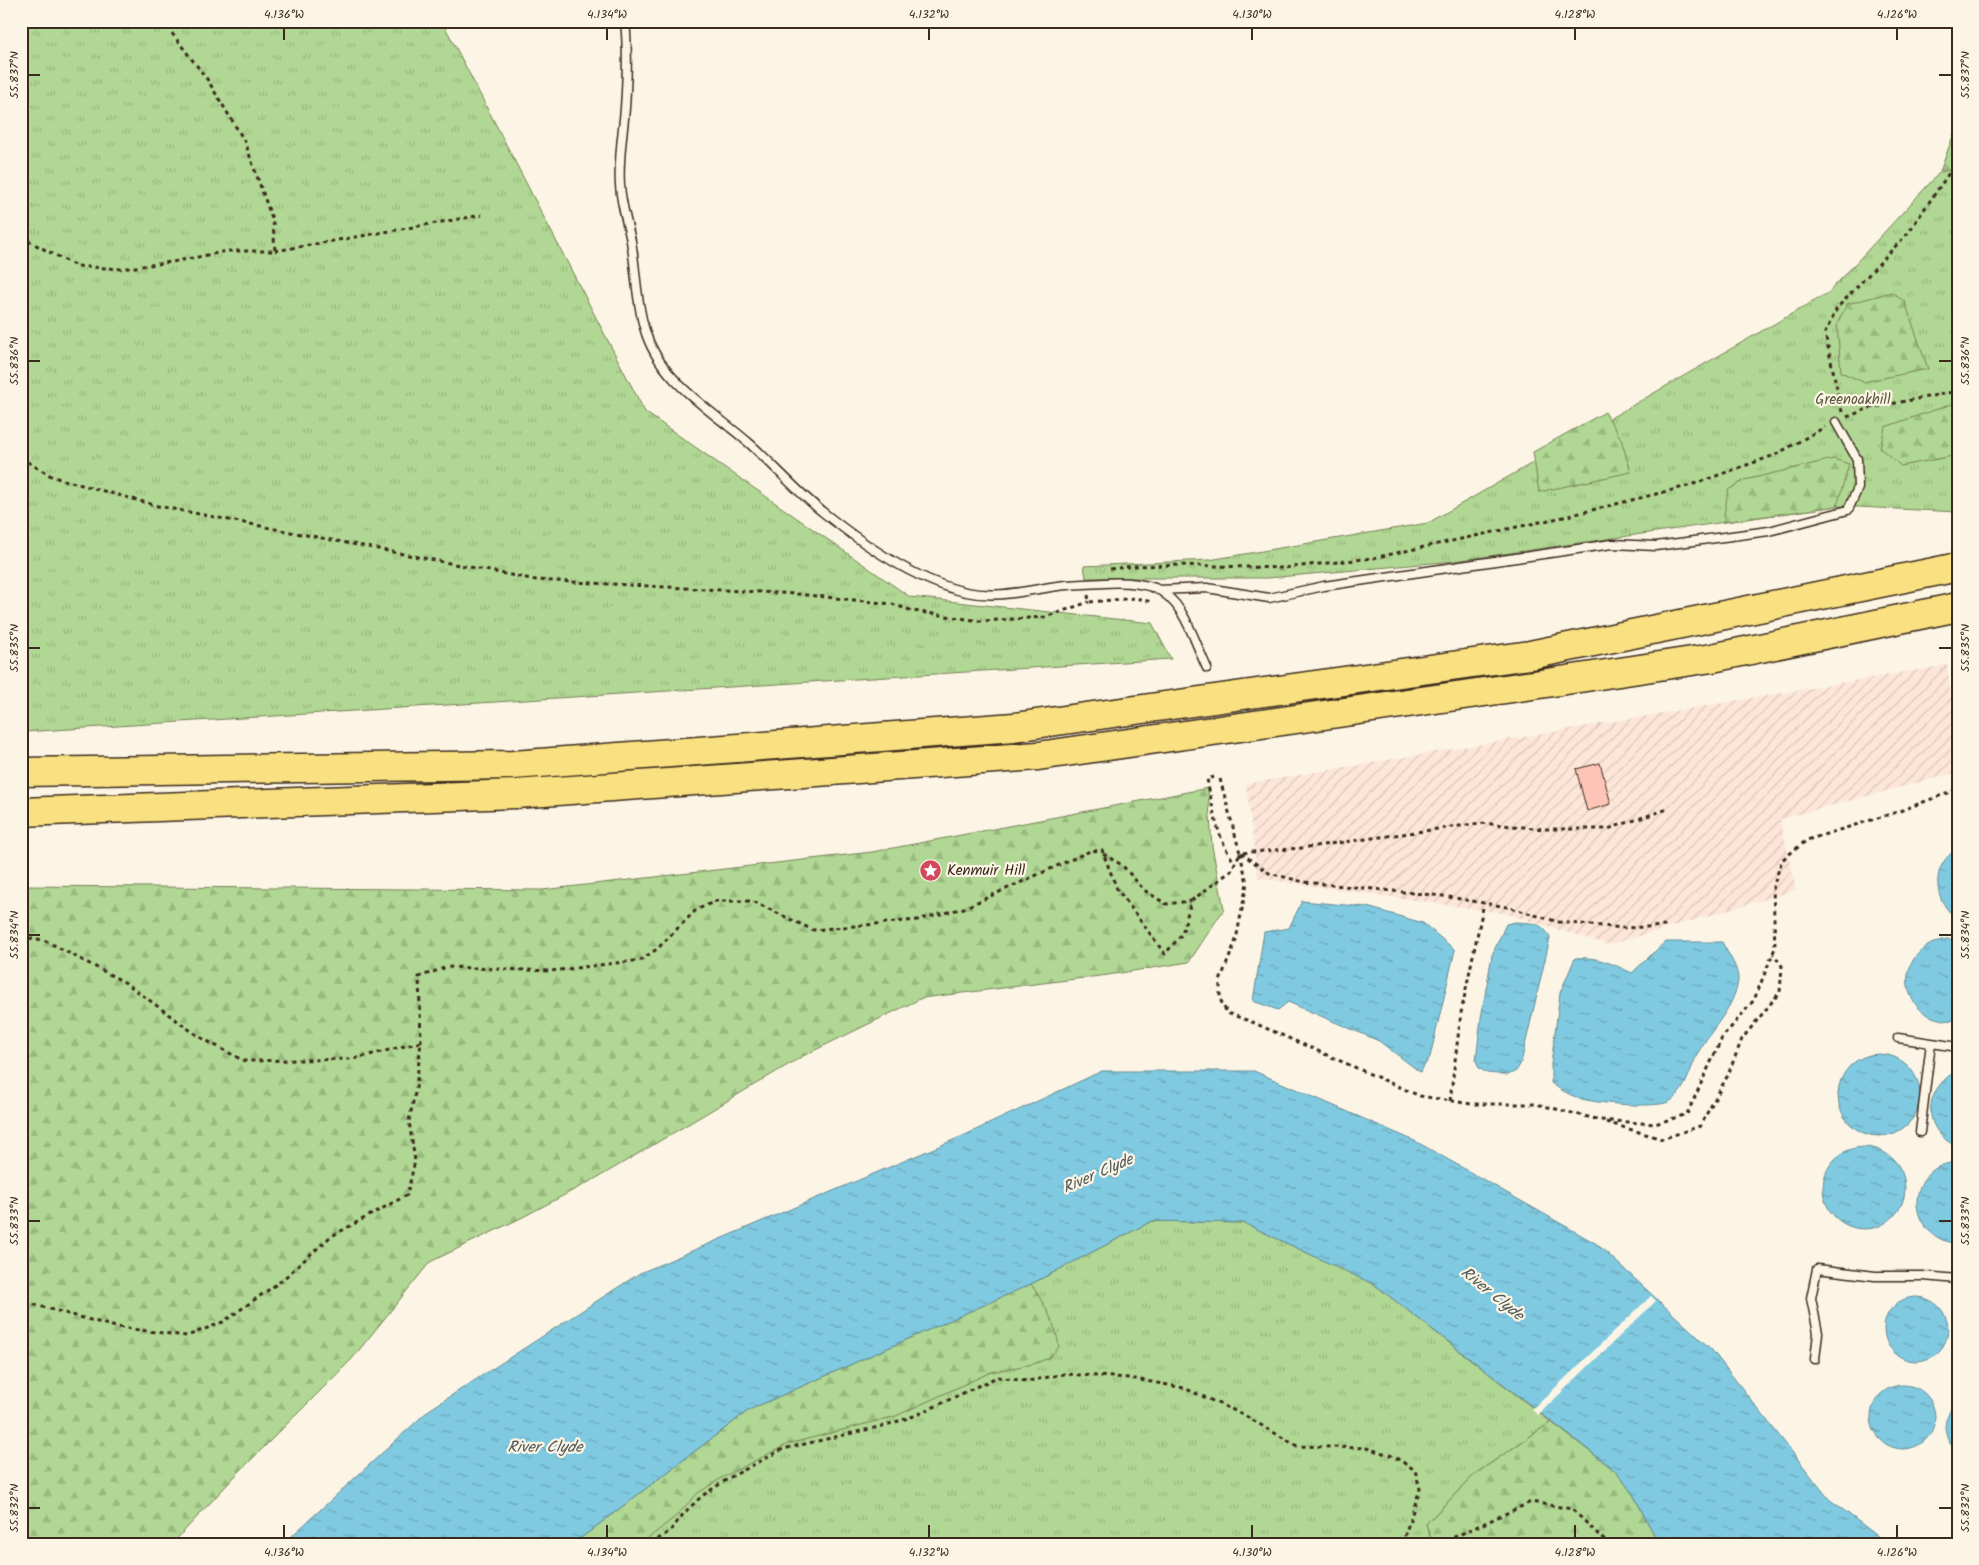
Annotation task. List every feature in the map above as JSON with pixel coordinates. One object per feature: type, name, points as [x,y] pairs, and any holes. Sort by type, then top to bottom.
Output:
[{"type":"highway","points":[[21,772],[513,765],[1014,727],[1530,655],[1958,567]]},
{"type":"highway","points":[[21,812],[516,794],[1038,756],[1712,658],[1958,607]]},
{"type":"highway","points":[[1865,627],[1958,612]]},
{"type":"lane","points":[[625,21],[625,109],[620,149],[620,186],[631,242],[644,328],[656,355],[686,393],[749,443],[823,512],[887,558],[935,583],[968,592],[1008,594],[1059,586],[1125,582],[1144,584],[1158,590],[1175,602],[1207,668]]},
{"type":"lane","points":[[1158,590],[1207,588],[1268,598],[1324,586],[1612,544],[1656,546],[1769,531],[1848,510],[1858,488],[1856,459],[1836,422]]},
{"type":"lane","points":[[1898,1038],[1958,1047]]},
{"type":"lane","points":[[1920,1132],[1931,1043]]},
{"type":"lane","points":[[1815,1359],[1818,1333],[1811,1298],[1818,1269],[1875,1276],[1958,1278]]},
{"type":"path","points":[[165,21],[171,32],[207,79],[245,142],[273,222],[275,251]]},
{"type":"path","points":[[1958,160],[1908,233],[1837,308],[1825,333],[1843,419],[1870,408],[1958,391]]},
{"type":"path","points":[[21,237],[76,266],[121,269],[178,261],[227,251],[275,251],[482,215]]},
{"type":"path","points":[[1088,602],[1085,572],[1134,566],[1180,565],[1283,568],[1373,558],[1568,516],[1696,482],[1775,455],[1836,422]]},
{"type":"path","points":[[21,458],[53,477],[158,506],[536,580],[796,594],[892,604],[913,611],[980,621],[1045,617],[1088,602],[1136,598],[1161,604]]},
{"type":"path","points":[[1214,777],[1207,779],[1215,820],[1227,854],[1235,864]]},
{"type":"path","points":[[1220,779],[1247,883],[1236,940],[1220,981],[1220,999],[1227,1013],[1252,1022],[1420,1096],[1471,1104],[1536,1104],[1600,1120],[1662,1139],[1700,1126],[1728,1076],[1742,1039],[1780,992],[1782,966],[1772,954]]},
{"type":"path","points":[[1600,1120],[1655,1124],[1686,1114],[1722,1038],[1754,1000],[1775,948],[1773,887],[1782,860],[1807,840],[1897,812],[1958,789]]},
{"type":"path","points":[[1240,853],[1301,848],[1480,823],[1544,829],[1608,829],[1668,810]]},
{"type":"path","points":[[21,1301],[116,1327],[187,1336],[223,1322],[281,1281],[330,1237],[407,1195],[415,1161],[409,1121],[416,1088],[421,1042],[419,978],[447,967],[551,971],[641,960],[657,949],[696,910],[716,902],[752,901],[813,930],[917,920],[964,908],[1090,851],[1102,850],[1117,890],[1165,954],[1182,934],[1191,901]]},
{"type":"path","points":[[1103,854],[1122,865],[1144,890],[1166,904],[1191,901],[1231,871],[1240,853]]},
{"type":"path","points":[[1240,853],[1269,873],[1304,882],[1404,891],[1484,903],[1507,907],[1559,922],[1623,928],[1668,926]]},
{"type":"path","points":[[1450,1101],[1461,1013],[1484,903]]},
{"type":"path","points":[[21,937],[44,940],[126,983],[198,1036],[244,1061],[353,1059],[421,1042]]},
{"type":"path","points":[[651,1544],[670,1531],[685,1512],[702,1496],[729,1478],[783,1449],[884,1426],[917,1415],[997,1377],[1028,1381],[1064,1374],[1130,1378],[1184,1388],[1242,1414],[1297,1446],[1366,1448],[1393,1456],[1415,1470],[1420,1489],[1404,1535],[1408,1544]]},
{"type":"path","points":[[1439,1544],[1531,1502],[1572,1509],[1608,1544]]},
{"type":"shaded area","points":[[1947,665],[1958,748],[1958,772],[1780,819],[1796,890],[1609,945],[1504,913],[1258,878],[1246,784]]},
{"type":"green space","points":[[21,21],[442,21],[645,412],[910,597],[1152,623],[1171,659],[23,732],[21,729]]},
{"type":"green space","points":[[1958,122],[1958,168],[1940,172]]},
{"type":"green space","name":"Greenoakhill","points":[[1958,124],[1958,512],[1837,506],[1454,561],[1268,578],[1086,578],[1084,566],[1209,560],[1428,523],[1828,293],[1940,172]]},
{"type":"green space","points":[[1892,292],[1905,302],[1928,369],[1863,382],[1841,372],[1837,324],[1847,304]]},
{"type":"green space","points":[[1958,402],[1958,455],[1901,466],[1880,448],[1885,427]]},
{"type":"green space","points":[[1605,412],[1621,439],[1631,472],[1539,492],[1533,452]]},
{"type":"green space","points":[[1833,459],[1849,464],[1837,506],[1723,522],[1728,490],[1745,480]]},
{"type":"green space","points":[[1208,788],[1212,846],[1224,909],[1189,962],[1108,975],[922,998],[803,1056],[604,1174],[521,1218],[430,1262],[351,1360],[237,1474],[172,1544],[21,1544],[21,886],[542,890],[872,852]]},
{"type":"green space","points":[[1152,1221],[1244,1223],[1375,1285],[1551,1422],[1475,1474],[1426,1524],[1433,1544],[574,1544],[749,1410],[1031,1284]]},
{"type":"green space","points":[[1031,1284],[1049,1314],[1057,1338],[1059,1347],[1049,1358],[1033,1364],[991,1372],[896,1416],[788,1444],[723,1477],[698,1493],[675,1517],[641,1544],[573,1544],[749,1410]]},
{"type":"green space","points":[[1551,1422],[1617,1472],[1634,1496],[1659,1544],[1433,1544],[1426,1524],[1475,1474]]},
{"type":"water","points":[[1958,849],[1958,919],[1943,903],[1939,894],[1938,884],[1942,864]]},
{"type":"water","points":[[1302,901],[1367,907],[1423,923],[1455,950],[1430,1057],[1420,1072],[1379,1041],[1288,1002],[1278,1010],[1253,1001],[1264,932],[1289,928]]},
{"type":"water","points":[[1516,922],[1536,924],[1544,929],[1550,938],[1521,1063],[1516,1071],[1508,1075],[1487,1073],[1479,1068],[1476,1060],[1492,955],[1506,924]]},
{"type":"water","points":[[1946,939],[1958,940],[1958,1020],[1938,1019],[1923,1012],[1913,1001],[1908,987],[1909,972],[1915,958],[1927,946]]},
{"type":"water","points":[[1665,942],[1722,942],[1735,966],[1738,976],[1736,991],[1732,1000],[1699,1051],[1682,1090],[1672,1100],[1665,1103],[1641,1105],[1597,1102],[1578,1098],[1551,1083],[1551,1064],[1560,993],[1575,958],[1598,959],[1632,973]]},
{"type":"water","points":[[1879,1054],[1895,1057],[1908,1066],[1917,1079],[1920,1095],[1917,1111],[1908,1124],[1895,1133],[1879,1136],[1863,1133],[1850,1124],[1841,1111],[1838,1095],[1841,1079],[1850,1066],[1863,1057]]},
{"type":"water","points":[[1958,1070],[1958,1147],[1946,1140],[1937,1130],[1932,1120],[1931,1109],[1933,1098],[1938,1088],[1946,1078]]},
{"type":"water","name":"River Clyde","points":[[1102,1071],[1254,1071],[1417,1142],[1597,1244],[1711,1349],[1829,1499],[1888,1544],[1659,1544],[1634,1496],[1617,1472],[1375,1285],[1244,1223],[1152,1221],[1031,1284],[749,1410],[573,1544],[283,1544],[429,1410],[640,1273],[965,1135]]},
{"type":"water","points":[[1864,1147],[1880,1150],[1893,1159],[1902,1172],[1905,1188],[1902,1204],[1893,1217],[1880,1226],[1864,1229],[1848,1226],[1835,1217],[1826,1204],[1823,1188],[1826,1172],[1835,1159],[1848,1150]]},
{"type":"water","points":[[1958,1162],[1957,1244],[1939,1238],[1926,1228],[1919,1215],[1917,1200],[1920,1186],[1928,1174],[1941,1166]]},
{"type":"water","points":[[1910,1297],[1922,1297],[1939,1306],[1946,1317],[1948,1329],[1946,1341],[1939,1352],[1922,1361],[1910,1361],[1898,1356],[1889,1347],[1884,1335],[1884,1323],[1889,1311],[1898,1302]]},
{"type":"water","points":[[1897,1385],[1909,1385],[1926,1394],[1933,1405],[1935,1417],[1933,1429],[1926,1440],[1909,1449],[1897,1449],[1885,1444],[1876,1435],[1871,1423],[1871,1411],[1876,1399],[1885,1390]]},
{"type":"water","points":[[1958,1400],[1958,1452],[1948,1440],[1945,1426],[1949,1413]]},
{"type":"pier","points":[[1651,1296],[1656,1301],[1538,1415],[1532,1410]]},
{"type":"building","points":[[1600,763],[1611,804],[1587,811],[1576,769]]},
{"type":"place","name":"Kenmuir Hill","points":[[931,871]]}]
